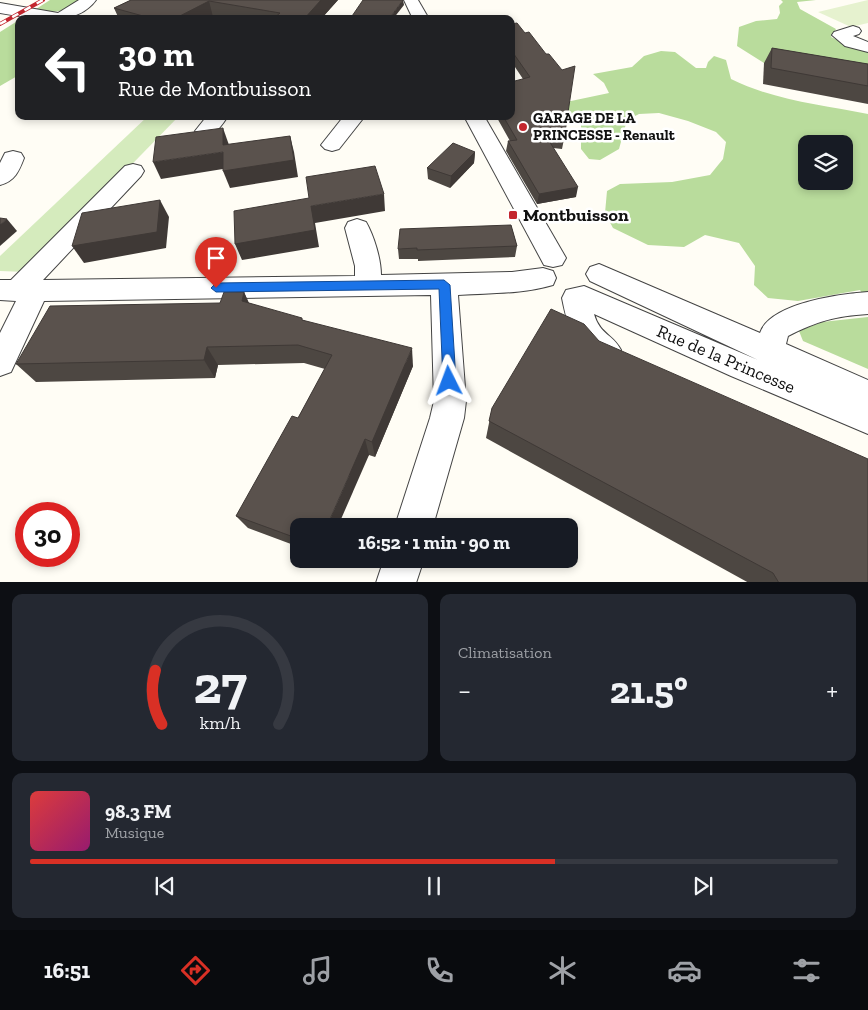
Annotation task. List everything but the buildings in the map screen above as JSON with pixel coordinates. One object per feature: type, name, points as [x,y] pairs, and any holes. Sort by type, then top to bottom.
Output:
[{"type":"street","points":[[66,15],[89,0]]},
{"type":"street","points":[[411,0],[419,15]]},
{"type":"street","points":[[0,8],[43,15]]},
{"type":"street","points":[[853,31],[840,35],[851,42],[868,47]]},
{"type":"street","points":[[332,146],[352,120]]},
{"type":"street","points":[[476,120],[548,268],[551,290],[567,297],[586,290]]},
{"type":"street","points":[[0,178],[8,171],[13,158]]},
{"type":"street","points":[[0,363],[17,291],[133,172]]},
{"type":"street","points":[[357,228],[368,266],[368,286]]},
{"type":"street","points":[[17,291],[444,285],[512,282],[548,268],[562,256],[580,258],[595,268],[586,290],[582,325],[588,338],[603,349],[630,361]]},
{"type":"street","points":[[417,518],[448,418],[450,401],[444,285]]},
{"type":"street","name":"Rue de la Princesse","points":[[586,290],[697,332],[868,419]]},
{"type":"street","points":[[769,350],[776,328],[808,313],[868,303]]},
{"type":"street","name":"Rue de la Princesse","points":[[697,332],[769,350],[868,395]]},
{"type":"street","points":[[396,582],[401,568]]},
{"type":"green space","points":[[50,0],[85,0],[60,11],[33,11]]},
{"type":"green space","points":[[781,0],[816,0],[797,2],[800,9],[836,29],[831,37],[868,51],[868,82],[764,63],[737,46],[739,27],[756,21],[777,19],[780,13],[779,6],[783,2]]},
{"type":"green space","points":[[868,0],[868,23],[851,27],[818,12]]},
{"type":"green space","points":[[15,23],[15,77],[0,86],[0,32]]},
{"type":"green space","points":[[661,51],[675,52],[696,68],[706,68],[708,62],[714,56],[726,60],[731,79],[747,86],[798,101],[868,114],[868,304],[860,290],[798,301],[768,298],[754,285],[755,266],[739,243],[705,235],[684,247],[648,245],[613,228],[605,213],[607,191],[620,184],[672,182],[710,175],[723,159],[726,142],[716,132],[688,121],[659,113],[639,114],[627,120],[619,149],[600,160],[589,159],[581,149],[581,125],[563,111],[533,103],[571,101],[609,93],[604,83],[593,74],[632,67],[644,56]]},
{"type":"green space","points":[[144,120],[175,120],[27,272],[0,271],[0,256]]},
{"type":"green space","points":[[868,317],[868,369],[803,341],[799,331],[822,322]]},
{"type":"railway","points":[[16,15],[43,0]]},
{"type":"railway","points":[[0,24],[15,16]]},
{"type":"place","name":"GARAGE DE LA PRINCESSE - Renault","points":[[523,127]]},
{"type":"place","name":"Montbuisson","points":[[513,215]]},
{"type":"route","points":[[216,288],[444,285],[449,381]]}]
